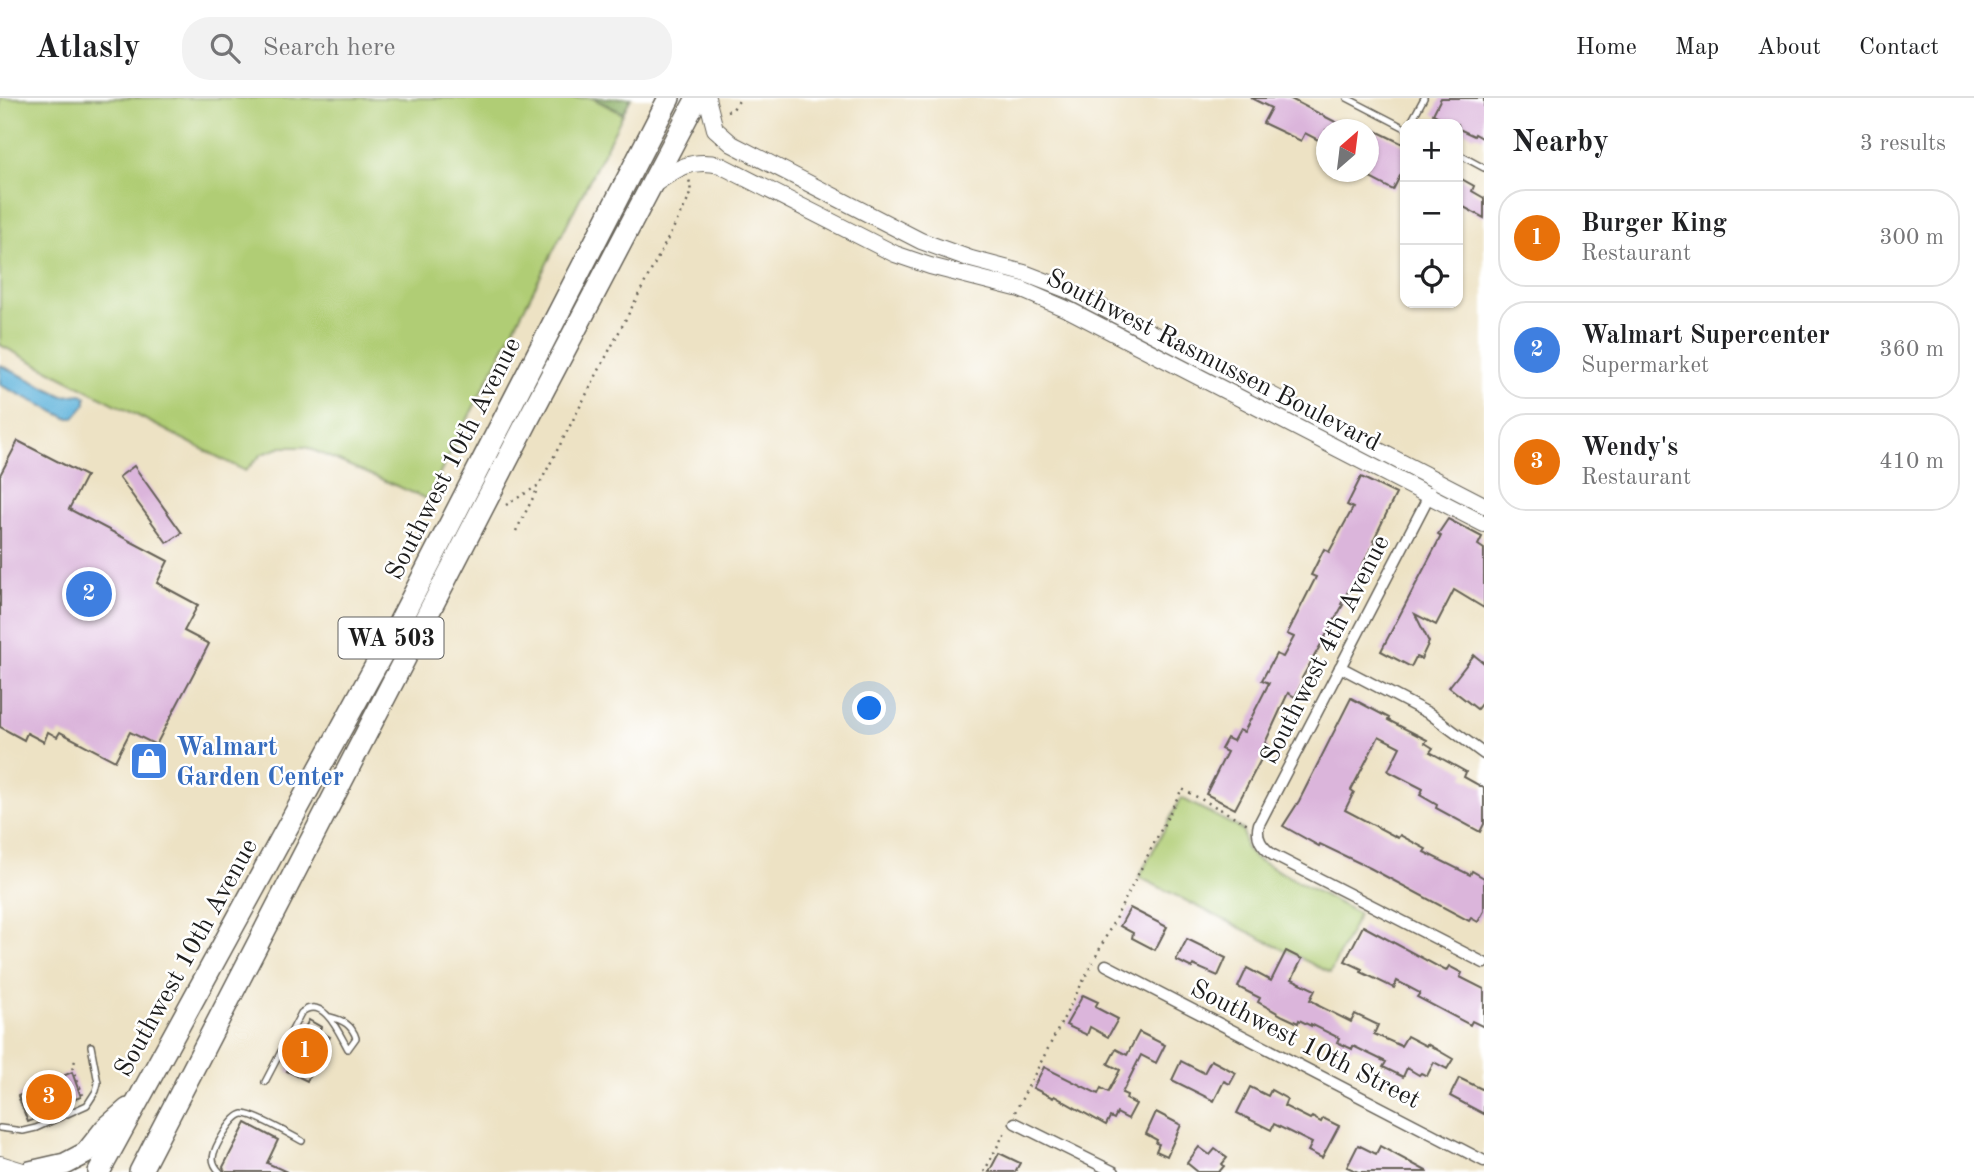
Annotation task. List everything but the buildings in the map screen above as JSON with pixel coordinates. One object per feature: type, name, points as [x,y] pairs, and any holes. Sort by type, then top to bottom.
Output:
[{"type":"highway","name":"Southwest 10th Avenue","points":[[99,1172],[399,623],[669,98]]},
{"type":"highway","name":"Southwest 10th Avenue","points":[[140,1172],[697,98]]},
{"type":"highway","points":[[28,1172],[65,1164],[86,1153],[105,1129],[138,1101]]},
{"type":"street","name":"Southwest Rasmussen Boulevard","points":[[707,98],[715,129],[732,144],[921,241],[971,259],[1024,273],[1068,290],[1484,505]]},
{"type":"street","name":"Southwest Rasmussen Boulevard","points":[[649,188],[674,171],[692,164],[703,162],[720,165],[895,254],[930,266],[1020,289],[1071,311],[1484,524]]},
{"type":"street","name":"Southwest 4th Avenue","points":[[1258,834],[1340,667],[1437,480]]},
{"type":"street","points":[[1340,667],[1430,714],[1484,754]]},
{"type":"street","points":[[1258,834],[1262,845],[1273,855],[1484,963]]},
{"type":"street","name":"Southwest 10th Street","points":[[1106,965],[1484,1161]]},
{"type":"street","points":[[1013,1120],[1114,1172]]},
{"type":"street","points":[[0,1164],[28,1172]]},
{"type":"lane","points":[[1347,98],[1400,125]]},
{"type":"lane","points":[[1412,119],[1423,98]]},
{"type":"lane","points":[[1463,158],[1484,168]]},
{"type":"lane","points":[[265,1082],[300,1013],[309,1007],[346,1022],[356,1038],[348,1049],[330,1017]]},
{"type":"lane","points":[[0,1128],[23,1131],[36,1128],[87,1105],[98,1083],[91,1046]]},
{"type":"lane","points":[[220,1172],[214,1165],[214,1154],[230,1122],[239,1115],[250,1114],[302,1141]]},
{"type":"path","points":[[726,111],[733,109],[741,98]]},
{"type":"path","points":[[516,531],[687,202],[691,184]]},
{"type":"path","points":[[501,508],[540,485]]},
{"type":"path","points":[[984,1172],[1182,789],[1258,834]]},
{"type":"path","points":[[75,1061],[72,1066],[84,1096]]},
{"type":"green space","points":[[0,98],[592,98],[623,114],[427,499],[306,447],[282,447],[262,454],[245,471],[0,345]]},
{"type":"green space","points":[[593,98],[631,98],[623,113]]},
{"type":"green space","points":[[1181,798],[1243,830],[1245,847],[1254,858],[1359,914],[1330,973],[1139,877]]},
{"type":"water","points":[[0,365],[63,396],[82,394],[86,397],[86,404],[74,418],[67,418],[0,385]]},
{"type":"place","name":"Walmart Supercenter","points":[[89,594]]},
{"type":"place","name":"Walmart Garden Center","points":[[149,761]]},
{"type":"place","name":"Burger King","points":[[305,1051]]},
{"type":"place","name":"Wendy's","points":[[49,1097]]}]
